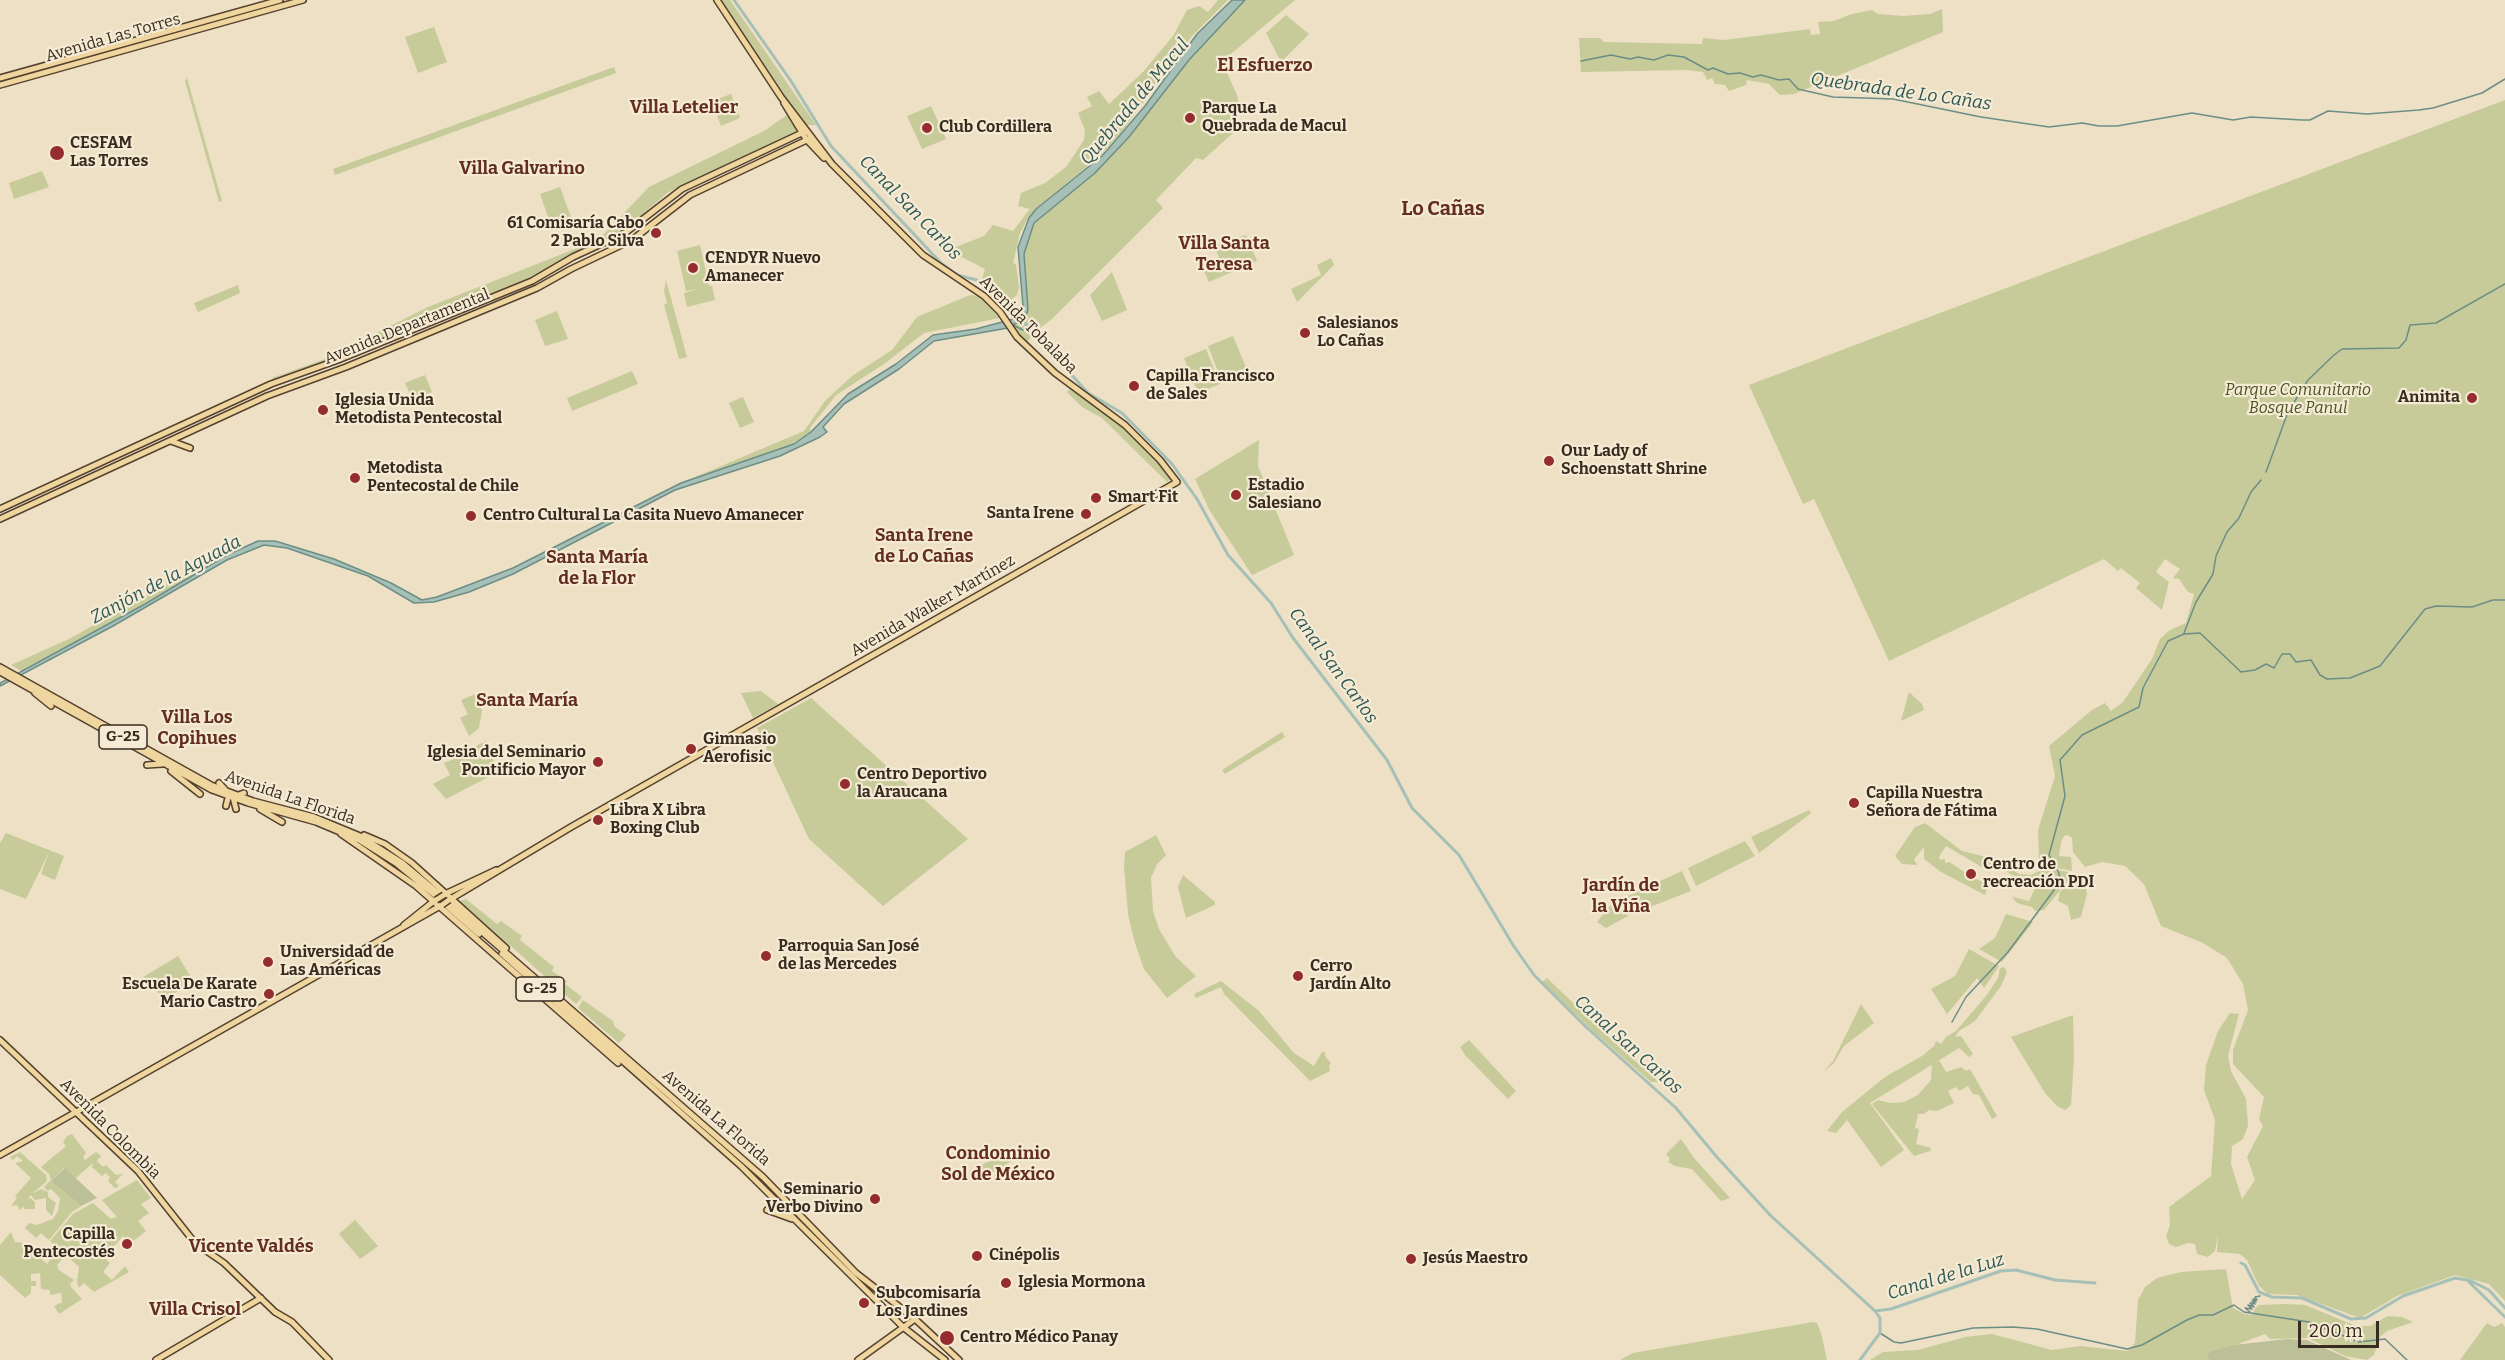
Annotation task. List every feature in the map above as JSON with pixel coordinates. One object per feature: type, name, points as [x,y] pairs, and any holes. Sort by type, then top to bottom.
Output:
[{"type":"main road","name":"Avenida Las Torres","points":[[0,85],[40,70],[280,0]]},
{"type":"main road","name":"Avenida Las Torres","points":[[85,57],[303,0]]},
{"type":"main road","name":"Avenida Tobalaba","points":[[717,0],[809,139],[832,164],[923,255],[952,277],[976,290],[1005,320],[1011,330],[1058,376],[1125,425],[1160,460],[1177,482]]},
{"type":"main road","name":"Avenida Las Torres","points":[[0,78],[40,70]]},
{"type":"main road","name":"Avenida Departamental","points":[[0,509],[271,384],[339,360],[537,278],[573,257],[625,233],[682,189],[804,131]]},
{"type":"main road","points":[[788,138],[791,143],[790,148]]},
{"type":"main road","name":"Avenida Departamental","points":[[0,519],[285,388],[346,367],[537,288],[571,268],[632,240],[690,195],[809,139]]},
{"type":"main road","points":[[169,441],[190,448]]},
{"type":"main road","name":"Avenida Walker Martínez","points":[[0,1155],[1177,482]]},
{"type":"main road","name":"Avenida La Florida","points":[[0,667],[32,690],[163,764],[253,805],[334,829],[390,859],[495,938],[524,968]]},
{"type":"main road","name":"Avenida La Florida","points":[[0,672],[14,677],[231,795],[381,842],[412,863],[443,900],[670,1110],[692,1123]]},
{"type":"main road","points":[[32,690],[41,700],[51,706]]},
{"type":"main road","points":[[147,765],[163,764],[200,794]]},
{"type":"main road","points":[[219,783],[231,795],[236,809]]},
{"type":"main road","points":[[231,795],[244,793]]},
{"type":"main road","points":[[226,806],[231,795]]},
{"type":"main road","points":[[253,805],[282,822]]},
{"type":"main road","name":"Avenida La Florida","points":[[342,828],[388,853],[524,968],[614,1051],[628,1067],[692,1123],[722,1145],[782,1208],[903,1327],[945,1360]]},
{"type":"main road","name":"Avenida La Florida","points":[[334,829],[368,855],[443,900],[614,1051],[646,1075],[788,1202],[856,1273],[915,1319],[958,1360]]},
{"type":"main road","name":"Avenida Colombia","points":[[0,1040],[138,1172],[199,1246],[222,1262],[275,1312],[292,1322],[329,1360]]},
{"type":"main road","points":[[634,1059],[646,1075]]},
{"type":"main road","points":[[628,1067],[641,1083]]},
{"type":"main road","points":[[782,1208],[788,1202]]},
{"type":"main road","points":[[767,1210],[794,1220]]},
{"type":"main road","points":[[156,1360],[261,1298]]},
{"type":"main road","points":[[884,1308],[886,1302],[892,1301]]},
{"type":"main road","points":[[858,1360],[915,1319]]},
{"type":"main road","points":[[922,1344],[929,1340],[930,1333]]},
{"type":"green space","points":[[720,0],[730,0],[816,125],[805,125],[784,99]]},
{"type":"green space","points":[[1218,0],[1228,0],[1192,36],[1123,130],[1100,156],[1035,209],[1027,220],[1020,233],[1013,263],[1016,264],[1019,288],[1017,295],[1010,301],[995,286],[982,279],[985,269],[948,250],[984,236],[993,225],[1013,231],[1030,209],[1018,206],[1021,193],[1045,183],[1066,167],[1084,140],[1085,130],[1078,113],[1092,106],[1087,97],[1099,91],[1109,104],[1143,72],[1173,36],[1187,10],[1199,6],[1208,12]]},
{"type":"green space","name":"Parque La Quebrada de Macul","points":[[1245,0],[1295,0],[1225,59],[1224,66],[1237,95],[1240,110],[1234,132],[1203,160],[1196,158],[1156,200],[1163,208],[1052,319],[1040,328],[1038,323],[1029,330],[1034,335],[1026,342],[1023,341],[1011,326],[1025,318],[1028,310],[1024,254],[1034,223],[1109,159],[1189,60]]},
{"type":"green space","points":[[1942,9],[1943,32],[1794,94],[1780,95],[1769,84],[1747,80],[1746,85],[1729,91],[1725,85],[1715,84],[1712,78],[1707,80],[1703,72],[1687,70],[1581,72],[1579,38],[1600,38],[1604,42],[1702,44],[1703,38],[1724,40],[1810,29],[1811,35],[1820,34],[1818,22],[1834,21],[1872,10],[1878,14],[1903,16],[1930,14]]},
{"type":"green space","points":[[1286,15],[1309,34],[1281,62],[1266,33]]},
{"type":"green space","points":[[434,27],[447,62],[418,73],[405,37]]},
{"type":"green space","points":[[614,67],[616,73],[335,175],[333,169]]},
{"type":"green space","points":[[187,78],[222,201],[219,202],[185,81]]},
{"type":"green space","points":[[731,94],[740,118],[721,126],[712,101]]},
{"type":"green space","name":"Parque Comunitario Bosque Panul","points":[[2505,100],[2505,1301],[2489,1284],[2455,1275],[2397,1296],[2360,1318],[2297,1295],[2268,1294],[2259,1286],[2247,1260],[2240,1254],[2217,1252],[2218,1234],[2215,1251],[2208,1257],[2197,1254],[2195,1244],[2188,1243],[2176,1247],[2169,1244],[2166,1236],[2170,1225],[2169,1207],[2211,1176],[2215,1120],[2204,1090],[2206,1065],[2218,1031],[2230,1013],[2239,1014],[2228,1056],[2231,1071],[2246,1099],[2248,1126],[2243,1139],[2232,1146],[2231,1164],[2242,1199],[2255,1180],[2247,1157],[2263,1126],[2259,1119],[2264,1097],[2233,1064],[2233,1050],[2248,1010],[2243,984],[2227,958],[2203,943],[2161,926],[2144,884],[2125,866],[2102,862],[2085,867],[2073,852],[2072,838],[2068,835],[2064,836],[2061,842],[2059,856],[2071,857],[2072,871],[2043,865],[2043,859],[2039,859],[2038,830],[2055,776],[2049,746],[2092,710],[2105,703],[2111,711],[2123,702],[2152,659],[2160,639],[2170,630],[2186,623],[2194,594],[2188,592],[2179,579],[2173,578],[2180,569],[2165,559],[2156,572],[2169,582],[2162,610],[2136,588],[2140,583],[2121,568],[2118,571],[2104,559],[1889,661],[1814,499],[1803,504],[1749,385]]},
{"type":"green space","name":"Club Cordillera","points":[[931,106],[946,139],[922,149],[907,116]]},
{"type":"green space","points":[[787,115],[798,132],[667,193],[625,230],[563,260],[538,276],[274,381],[272,378],[325,359],[428,307],[590,243],[604,234],[649,187],[764,131]]},
{"type":"green space","points":[[42,171],[49,187],[14,199],[9,183]]},
{"type":"green space","points":[[560,187],[571,217],[551,225],[540,194]]},
{"type":"green space","points":[[1246,235],[1257,261],[1209,282],[1201,265],[1219,257],[1214,246]]},
{"type":"green space","name":"CENDYR Nuevo Amanecer","points":[[700,245],[709,286],[712,286],[715,300],[687,307],[684,293],[698,289],[686,291],[677,251]]},
{"type":"green space","points":[[1331,258],[1334,265],[1297,302],[1291,289],[1321,275],[1317,265]]},
{"type":"green space","points":[[1112,272],[1127,310],[1102,321],[1090,295]]},
{"type":"green space","points":[[666,280],[687,357],[679,359],[664,305],[667,303],[664,291]]},
{"type":"green space","points":[[238,285],[240,293],[198,312],[194,303]]},
{"type":"green space","points":[[970,295],[979,296],[1000,318],[924,333],[884,364],[836,395],[810,428],[811,432],[794,444],[681,483],[804,431],[825,401],[852,376],[892,350],[917,317]]},
{"type":"green space","points":[[557,311],[568,339],[545,346],[535,320]]},
{"type":"green space","points":[[1233,336],[1248,372],[1222,382],[1208,346]]},
{"type":"green space","points":[[1206,349],[1220,384],[1198,393],[1184,358]]},
{"type":"green space","points":[[632,371],[638,384],[572,411],[567,398]]},
{"type":"green space","points":[[425,375],[432,392],[412,399],[405,383]]},
{"type":"green space","points":[[1071,388],[1123,426],[1161,464],[1171,479],[1167,482],[1102,418],[1082,407],[1067,392]]},
{"type":"green space","points":[[743,397],[754,422],[740,428],[729,403]]},
{"type":"green space","name":"Estadio Salesiano","points":[[1259,440],[1258,466],[1294,555],[1252,575],[1210,511],[1195,479]]},
{"type":"green space","points":[[204,562],[208,567],[23,672],[11,665],[71,638]]},
{"type":"green space","points":[[761,691],[778,704],[753,718],[741,693]]},
{"type":"green space","points":[[1909,692],[1922,704],[1924,710],[1901,721]]},
{"type":"green space","points":[[478,693],[482,711],[479,728],[469,736],[460,718],[468,714],[461,700]]},
{"type":"green space","name":"Centro Deportivo la Araucana","points":[[811,698],[968,839],[883,906],[809,839],[757,728]]},
{"type":"green space","points":[[1282,732],[1285,737],[1225,774],[1222,770]]},
{"type":"green space","points":[[486,741],[498,772],[446,799],[433,784],[450,775],[444,763],[472,752],[472,748]]},
{"type":"green space","points":[[1809,810],[1811,813],[1759,853],[1751,837]]},
{"type":"green space","points":[[1925,823],[1962,851],[1994,859],[2019,874],[2031,875],[2045,868],[2068,872],[2071,877],[2044,910],[2035,911],[2032,907],[2017,903],[2012,897],[2029,901],[2039,879],[2020,880],[1993,863],[1985,869],[1946,846],[1939,857],[1940,860],[1945,859],[1945,863],[1949,862],[1988,884],[1985,895],[1941,872],[1924,859],[1924,847],[1914,859],[1917,865],[1902,864],[1895,856],[1915,827]]},
{"type":"green space","points":[[6,833],[64,856],[55,880],[41,874],[49,852],[26,899],[0,889],[0,843]]},
{"type":"green space","points":[[1156,835],[1166,855],[1157,864],[1151,878],[1153,911],[1159,929],[1175,956],[1196,976],[1167,998],[1144,969],[1135,943],[1128,914],[1124,866],[1125,852]]},
{"type":"green space","points":[[1745,841],[1755,856],[1696,886],[1688,868]]},
{"type":"green space","points":[[1682,871],[1691,891],[1632,914],[1628,896]]},
{"type":"green space","points":[[1183,875],[1215,902],[1215,905],[1186,918],[1178,887]]},
{"type":"green space","points":[[2072,879],[2085,886],[2087,894],[2081,917],[2071,920],[2068,906],[2058,901],[2060,892]]},
{"type":"green space","points":[[1623,898],[1628,916],[1606,928],[1597,922],[1610,906]]},
{"type":"green space","points":[[466,899],[497,924],[501,921],[522,936],[520,940],[554,967],[552,971],[567,981],[565,984],[582,997],[576,1004],[460,901]]},
{"type":"green space","points":[[2006,914],[2033,922],[2002,962],[1979,949],[1995,938]]},
{"type":"green space","points":[[1969,949],[1999,966],[1984,988],[1977,978],[1947,1014],[1931,989],[1955,976]]},
{"type":"green space","points":[[178,956],[194,982],[164,999],[143,977]]},
{"type":"green space","points":[[2004,967],[2007,972],[2001,986],[1975,1021],[1959,1031],[1955,1037],[1961,1036],[1973,1054],[1969,1057],[1959,1048],[1870,1103],[1904,1150],[1881,1167],[1847,1120],[1836,1133],[1827,1131],[1842,1112],[1885,1077],[1922,1056],[1934,1046],[1936,1041],[1941,1044],[1946,1037],[1956,1031],[1986,996],[1998,978],[2000,968]]},
{"type":"green space","points":[[1547,978],[1659,1082],[1651,1082],[1594,1032],[1542,982]]},
{"type":"green space","points":[[1221,981],[1259,1011],[1294,1053],[1314,1066],[1322,1052],[1325,1052],[1325,1056],[1331,1063],[1330,1071],[1310,1081],[1224,994],[1221,987],[1196,998],[1194,994]]},
{"type":"green space","points":[[583,1000],[613,1021],[614,1026],[626,1035],[619,1043],[578,1008]]},
{"type":"green space","points":[[1861,1004],[1874,1023],[1844,1046],[1834,1063],[1823,1072],[1833,1061]]},
{"type":"green space","points":[[2073,1015],[2074,1058],[2071,1105],[2065,1110],[2057,1106],[2045,1093],[2011,1037]]},
{"type":"green space","points":[[1469,1040],[1516,1091],[1508,1099],[1465,1055],[1460,1047]]},
{"type":"green space","points":[[1939,1060],[1946,1072],[1961,1067],[1966,1071],[1970,1069],[1997,1116],[1992,1119],[1979,1095],[1973,1094],[1968,1086],[1959,1091],[1956,1087],[1948,1091],[1954,1103],[1937,1111],[1929,1110],[1924,1114],[1918,1114],[1915,1128],[1919,1129],[1916,1144],[1931,1148],[1930,1151],[1914,1156],[1872,1104],[1878,1100],[1890,1103],[1904,1102],[1918,1095],[1931,1080],[1932,1065]]},
{"type":"green space","points":[[72,1134],[86,1153],[83,1157],[85,1160],[96,1152],[101,1156],[97,1161],[103,1167],[106,1165],[116,1175],[123,1174],[115,1182],[119,1186],[115,1188],[108,1181],[110,1177],[106,1173],[102,1176],[92,1167],[93,1163],[76,1178],[64,1168],[51,1181],[81,1206],[72,1212],[49,1240],[41,1233],[36,1238],[25,1228],[29,1223],[37,1225],[53,1219],[58,1211],[60,1198],[51,1189],[48,1191],[44,1187],[51,1180],[49,1174],[41,1167],[66,1146],[63,1142],[67,1136]]},
{"type":"green space","points":[[1681,1139],[1694,1158],[1730,1198],[1721,1201],[1692,1169],[1675,1166],[1668,1162],[1670,1159],[1666,1154]]},
{"type":"green space","name":"Condominio Sol de México","points":[[1016,1148],[1022,1155],[980,1180],[969,1171]]},
{"type":"green space","points":[[20,1152],[46,1175],[47,1181],[32,1194],[41,1189],[48,1192],[48,1197],[56,1203],[52,1216],[46,1210],[46,1198],[35,1200],[31,1195],[27,1200],[30,1198],[35,1202],[35,1209],[24,1209],[24,1206],[20,1210],[17,1205],[11,1206],[17,1198],[15,1196],[31,1178],[15,1163],[23,1161],[17,1156],[13,1160],[10,1157]]},
{"type":"green space","points":[[65,1168],[97,1198],[81,1206],[51,1181]]},
{"type":"green space","points":[[137,1180],[151,1198],[141,1204],[149,1213],[138,1221],[146,1231],[132,1242],[123,1236],[108,1253],[100,1246],[96,1251],[110,1263],[103,1272],[112,1280],[125,1266],[129,1272],[94,1292],[84,1283],[79,1288],[77,1282],[79,1267],[50,1241],[73,1214],[93,1203],[111,1219],[117,1217],[102,1200]]},
{"type":"green space","points":[[355,1220],[378,1246],[360,1259],[339,1234]]},
{"type":"green space","points":[[11,1232],[15,1242],[32,1244],[31,1249],[47,1264],[56,1251],[64,1257],[57,1265],[59,1270],[74,1280],[70,1284],[71,1287],[82,1299],[59,1314],[54,1306],[62,1302],[61,1293],[50,1295],[50,1290],[41,1289],[40,1273],[31,1274],[31,1281],[36,1281],[36,1286],[31,1286],[31,1293],[25,1298],[0,1275],[0,1245]]},
{"type":"green space","points":[[2226,1269],[2233,1308],[2245,1314],[2251,1315],[2258,1305],[2285,1304],[2305,1305],[2356,1326],[2370,1326],[2388,1316],[2402,1317],[2413,1322],[2387,1331],[2380,1337],[2374,1355],[2367,1360],[2345,1356],[2308,1338],[2270,1339],[2265,1334],[2217,1352],[2217,1360],[1870,1360],[1883,1352],[1918,1350],[1965,1337],[1992,1334],[2052,1350],[2080,1346],[2127,1351],[2135,1343],[2138,1300],[2145,1287],[2157,1278],[2181,1272]]},
{"type":"green space","points":[[1817,1323],[1821,1333],[1827,1360],[1620,1360],[1633,1353]]},
{"type":"green space","points":[[2487,1323],[2494,1327],[2502,1323],[2505,1327],[2505,1360],[2460,1360]]},
{"type":"green space","points":[[2287,1339],[2307,1340],[2351,1360],[2211,1360],[2208,1357],[2209,1352],[2234,1345]]},
{"type":"water","points":[[1232,0],[1245,0],[1189,60],[1129,137],[1095,173],[1034,223],[1024,254],[1028,310],[1025,318],[1008,328],[934,341],[899,369],[844,404],[823,427],[827,432],[820,437],[780,456],[675,490],[513,574],[469,592],[434,602],[414,603],[368,576],[287,548],[264,545],[227,560],[113,626],[0,686],[0,683],[145,604],[227,555],[258,541],[275,541],[334,559],[391,583],[422,600],[437,597],[513,568],[681,483],[794,444],[811,432],[848,394],[896,364],[933,335],[976,329],[1017,318],[1023,306],[1018,247],[1029,218],[1036,209],[1102,156],[1145,106],[1197,34]]},
{"type":"waterway","name":"Canal San Carlos","points":[[734,0],[791,81],[831,146],[941,263],[957,275],[977,280],[993,288],[1088,393],[1122,413],[1172,464],[1197,499],[1228,555],[1271,603],[1293,638],[1387,760],[1412,808],[1459,855],[1513,945],[1534,975],[1585,1026],[1676,1108],[1770,1215],[1875,1311],[1880,1318],[1880,1333],[1860,1360]]},
{"type":"waterway","name":"Quebrada de Lo Cañas","points":[[1581,61],[1611,55],[1654,60],[1668,55],[1684,57],[1708,70],[1713,68],[1728,74],[1740,73],[1753,77],[1761,75],[1779,80],[1789,79],[1798,89],[1833,97],[1893,99],[1981,117],[2049,127],[2082,123],[2117,126],[2192,113],[2233,120],[2251,117],[2310,120],[2328,111],[2367,114],[2419,110],[2482,93],[2505,79]]},
{"type":"waterway","points":[[2266,472],[2288,412],[2308,380],[2334,355],[2342,349],[2399,348],[2406,340],[2410,325],[2436,323],[2505,284]]},
{"type":"waterway","points":[[1013,325],[1023,330],[1029,328]]},
{"type":"waterway","points":[[2184,633],[2196,602],[2213,574],[2216,556],[2227,532],[2239,518],[2251,492],[2261,480]]},
{"type":"waterway","points":[[1952,1022],[1966,997],[2008,952],[2060,882],[2059,873],[2049,855],[2065,796],[2060,760],[2082,735],[2139,707],[2143,688],[2168,641],[2184,634],[2200,633],[2241,672],[2255,670],[2266,664],[2274,668],[2282,654],[2290,654],[2296,662],[2311,660],[2320,675],[2327,679],[2350,678],[2380,666],[2425,609],[2436,606],[2472,607],[2493,600],[2505,600]]},
{"type":"waterway","points":[[2241,1263],[2245,1265],[2259,1292],[2272,1297],[2302,1298],[2351,1319],[2366,1318],[2403,1296],[2455,1278],[2467,1280],[2505,1317]]},
{"type":"waterway","name":"Canal de la Luz","points":[[1875,1311],[1891,1309],[2001,1271],[2016,1270],[2055,1280],[2095,1283]]},
{"type":"waterway","points":[[2469,1280],[2489,1290],[2505,1308]]},
{"type":"waterway","points":[[2250,1312],[2245,1308],[2252,1309],[2248,1305],[2254,1307],[2250,1303],[2255,1304],[2253,1299],[2257,1300],[2255,1297],[2260,1296]]},
{"type":"waterway","points":[[1880,1333],[1894,1342],[1901,1343],[1973,1328],[2013,1327],[2037,1329],[2127,1349],[2142,1345],[2199,1315],[2213,1315],[2234,1305],[2244,1312],[2309,1322],[2359,1342],[2385,1339],[2407,1360]]},
{"type":"place","name":"Parque La Quebrada de Macul","points":[[1190,118]]},
{"type":"place","name":"Club Cordillera","points":[[927,128]]},
{"type":"place","name":"CESFAM Las Torres","points":[[57,153]]},
{"type":"place","name":"61 Comisaría Cabo 2 Pablo Silva","points":[[656,233]]},
{"type":"place","name":"CENDYR Nuevo Amanecer","points":[[693,268]]},
{"type":"place","name":"Salesianos Lo Cañas","points":[[1305,333]]},
{"type":"place","name":"Capilla Francisco de Sales","points":[[1134,386]]},
{"type":"place","name":"Animita","points":[[2472,398]]},
{"type":"place","name":"Iglesia Unida Metodista Pentecostal","points":[[323,410]]},
{"type":"place","name":"Our Lady of Schoenstatt Shrine","points":[[1549,461]]},
{"type":"place","name":"Metodista Pentecostal de Chile","points":[[355,478]]},
{"type":"place","name":"Estadio Salesiano","points":[[1236,495]]},
{"type":"place","name":"Smart Fit","points":[[1096,498]]},
{"type":"place","name":"Santa Irene","points":[[1086,514]]},
{"type":"place","name":"Centro Cultural La Casita Nuevo Amanecer","points":[[471,516]]},
{"type":"place","name":"Gimnasio Aerofisic","points":[[691,749]]},
{"type":"place","name":"Iglesia del Seminario Pontificio Mayor","points":[[598,762]]},
{"type":"place","name":"Centro Deportivo la Araucana","points":[[845,784]]},
{"type":"place","name":"Capilla Nuestra Señora de Fátima","points":[[1854,803]]},
{"type":"place","name":"Libra X Libra Boxing Club","points":[[598,820]]},
{"type":"place","name":"Centro de recreación PDI","points":[[1971,874]]},
{"type":"place","name":"Parroquia San José de las Mercedes","points":[[766,956]]},
{"type":"place","name":"Universidad de Las Américas","points":[[268,962]]},
{"type":"place","name":"Cerro Jardín Alto","points":[[1298,976]]},
{"type":"place","name":"Escuela De Karate Mario Castro","points":[[269,994]]},
{"type":"place","name":"Seminario Verbo Divino","points":[[875,1199]]},
{"type":"place","name":"Capilla Pentecostés","points":[[127,1244]]},
{"type":"place","name":"Cinépolis","points":[[977,1256]]},
{"type":"place","name":"Jesús Maestro","points":[[1411,1259]]},
{"type":"place","name":"Iglesia Mormona","points":[[1006,1283]]},
{"type":"place","name":"Subcomisaría Los Jardines","points":[[864,1303]]},
{"type":"place","name":"Centro Médico Panay","points":[[947,1338]]},
{"type":"district","name":"El Esfuerzo","points":[[1265,66]]},
{"type":"district","name":"Villa Letelier","points":[[684,108]]},
{"type":"district","name":"Villa Galvarino","points":[[522,169]]},
{"type":"district","name":"Lo Cañas","points":[[1443,209]]},
{"type":"district","name":"Villa Santa Teresa","points":[[1224,254]]},
{"type":"district","name":"Santa Irene de Lo Cañas","points":[[924,546]]},
{"type":"district","name":"Santa María de la Flor","points":[[597,568]]},
{"type":"district","name":"Santa María","points":[[527,701]]},
{"type":"district","name":"Villa Los Copihues","points":[[197,728]]},
{"type":"district","name":"Jardín de la Viña","points":[[1621,896]]},
{"type":"district","name":"Condominio Sol de México","points":[[998,1164]]},
{"type":"district","name":"Vicente Valdés","points":[[251,1247]]},
{"type":"district","name":"Villa Crisol","points":[[195,1310]]},
{"type":"water label","name":"Quebrada de Macul","points":[[1135,102]]},
{"type":"water label","name":"Zanjón de la Aguada","points":[[166,580]]}]
